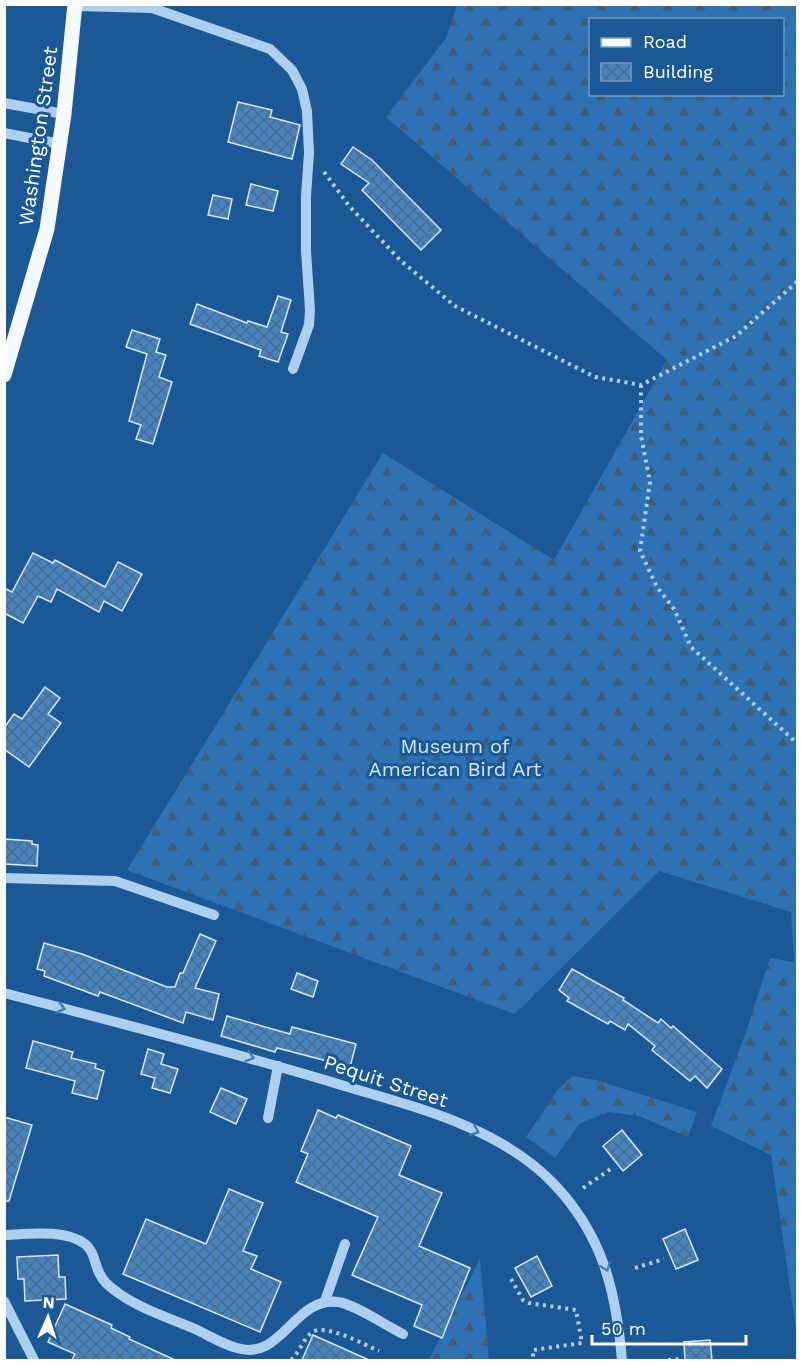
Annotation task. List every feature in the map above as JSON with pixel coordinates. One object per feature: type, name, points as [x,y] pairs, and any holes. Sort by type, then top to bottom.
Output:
[{"type":"main road","name":"Washington Street","points":[[4,375],[47,229],[64,114],[75,5]]},
{"type":"street","points":[[75,5],[152,8],[270,49],[292,70],[302,89],[307,111],[309,153],[306,196],[309,325],[293,369]]},
{"type":"street","points":[[4,103],[64,114]]},
{"type":"street","points":[[4,133],[60,144]]},
{"type":"street","points":[[4,878],[115,881],[214,915]]},
{"type":"street","name":"Pequit Street","points":[[4,993],[278,1066],[446,1118],[501,1142],[553,1182],[586,1225],[607,1268],[618,1309],[622,1360]]},
{"type":"street","points":[[268,1118],[278,1066]]},
{"type":"street","points":[[4,1235],[61,1236],[84,1243],[92,1252],[97,1274],[111,1288],[135,1303],[238,1349],[259,1348],[281,1338],[296,1318],[310,1306],[325,1301],[341,1302],[403,1334]]},
{"type":"street","points":[[325,1301],[345,1244]]},
{"type":"street","points":[[4,1301],[34,1360]]},
{"type":"path","points":[[309,153],[350,207],[401,261],[455,306],[595,377],[641,385],[736,336],[798,281]]},
{"type":"path","points":[[641,385],[641,436],[650,482],[640,551],[657,587],[674,609],[691,647],[798,744]]},
{"type":"path","points":[[582,1188],[612,1168]]},
{"type":"path","points":[[635,1268],[664,1259]]},
{"type":"path","points":[[511,1279],[523,1300],[529,1303],[576,1310],[582,1343],[533,1350],[533,1360]]},
{"type":"path","points":[[291,1360],[311,1333],[318,1330],[330,1331],[379,1351]]},
{"type":"path","points":[[668,1360],[683,1359]]},
{"type":"green space","name":"Museum of American Bird Art","points":[[457,5],[797,5],[797,1337],[771,1155],[711,1126],[746,1032],[770,958],[794,962],[791,912],[659,871],[515,1014],[127,870],[383,453],[554,560],[667,360],[386,117],[446,38]]},
{"type":"green space","points":[[573,1076],[596,1080],[697,1112],[688,1137],[639,1116],[609,1112],[580,1123],[555,1158],[526,1137],[559,1088]]},
{"type":"green space","points":[[480,1259],[489,1360],[429,1360]]},
{"type":"building","points":[[238,102],[272,110],[270,117],[300,125],[292,159],[228,142]]},
{"type":"building","points":[[353,147],[372,160],[441,230],[421,250],[362,190],[369,183],[341,164]]},
{"type":"building","points":[[251,184],[278,191],[273,211],[246,205]]},
{"type":"building","points":[[213,195],[232,199],[228,219],[208,215]]},
{"type":"building","points":[[278,296],[291,300],[281,332],[288,334],[278,362],[259,356],[261,350],[190,324],[197,304],[247,323],[248,321],[267,327]]},
{"type":"building","points":[[132,330],[160,339],[156,352],[166,355],[159,377],[172,382],[153,444],[136,439],[141,425],[129,421],[147,354],[126,347]]},
{"type":"building","points":[[33,553],[53,563],[55,560],[105,587],[118,562],[142,574],[122,611],[104,601],[99,612],[57,589],[51,602],[38,596],[23,623],[4,613],[4,588],[12,592]]},
{"type":"building","points":[[45,687],[60,698],[48,714],[61,723],[29,767],[4,749],[4,728],[14,714],[22,719]]},
{"type":"building","points":[[4,839],[32,841],[32,844],[38,845],[37,866],[4,864]]},
{"type":"building","points":[[200,934],[216,941],[195,988],[219,994],[213,1020],[186,1012],[183,1023],[100,992],[98,996],[44,976],[45,971],[37,969],[44,943],[82,954],[167,987],[175,987]]},
{"type":"building","points":[[572,969],[624,998],[623,1000],[658,1023],[661,1019],[671,1028],[673,1026],[722,1069],[707,1088],[695,1076],[690,1081],[652,1050],[655,1046],[628,1024],[625,1030],[610,1021],[608,1024],[567,1001],[569,998],[559,990]]},
{"type":"building","points":[[297,973],[318,981],[313,997],[291,989]]},
{"type":"building","points":[[227,1016],[290,1034],[292,1027],[356,1044],[350,1067],[277,1048],[275,1052],[221,1036]]},
{"type":"building","points":[[33,1041],[73,1052],[71,1058],[96,1064],[95,1068],[104,1071],[97,1099],[72,1093],[75,1081],[26,1068]]},
{"type":"building","points":[[148,1049],[164,1054],[161,1064],[178,1069],[170,1093],[152,1088],[155,1078],[141,1074]]},
{"type":"building","points":[[221,1088],[247,1099],[236,1124],[210,1112]]},
{"type":"building","points":[[318,1110],[336,1118],[338,1115],[411,1146],[399,1175],[442,1193],[419,1246],[470,1268],[442,1338],[414,1326],[422,1305],[352,1275],[378,1217],[296,1182],[308,1154],[301,1151]]},
{"type":"building","points":[[4,1117],[32,1125],[9,1201],[4,1201]]},
{"type":"building","points":[[622,1130],[642,1155],[623,1171],[603,1146]]},
{"type":"building","points":[[229,1189],[263,1203],[243,1251],[257,1256],[251,1269],[281,1282],[260,1332],[123,1274],[146,1219],[206,1244]]},
{"type":"building","points":[[685,1229],[698,1260],[676,1269],[663,1239]]},
{"type":"building","points":[[58,1255],[59,1277],[65,1277],[66,1299],[25,1301],[24,1279],[18,1279],[17,1257]]},
{"type":"building","points":[[537,1256],[552,1286],[531,1297],[515,1268]]},
{"type":"building","points":[[65,1304],[112,1325],[111,1328],[130,1337],[129,1339],[175,1360],[72,1360],[75,1354],[48,1342]]},
{"type":"building","points":[[313,1335],[369,1360],[302,1360]]},
{"type":"building","points":[[710,1340],[712,1360],[685,1360],[684,1342]]}]
